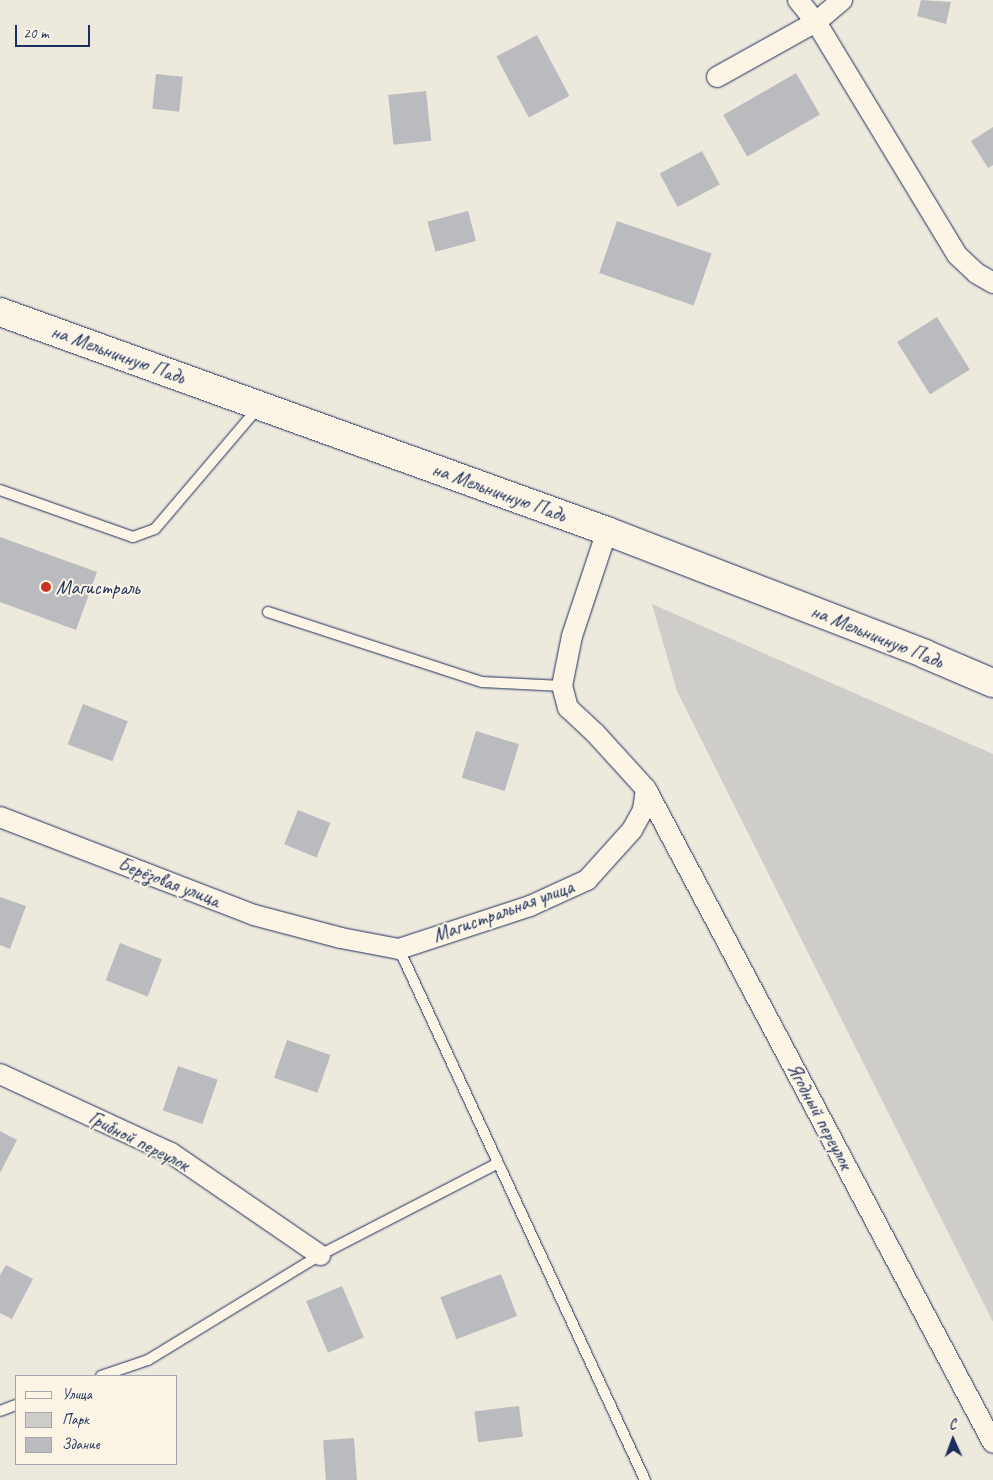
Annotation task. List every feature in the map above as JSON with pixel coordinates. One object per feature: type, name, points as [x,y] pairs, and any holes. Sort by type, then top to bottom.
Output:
[{"type":"street","points":[[798,0],[816,22],[957,255],[976,273],[993,282]]},
{"type":"street","points":[[717,77],[816,22],[842,0]]},
{"type":"street","name":"на Мельничную Падь","points":[[0,312],[607,531],[925,654],[993,683]]},
{"type":"street","points":[[607,531],[572,636],[562,686],[568,708],[646,788]]},
{"type":"street","name":"Магистральная улица","points":[[341,938],[399,949],[530,906],[587,880],[632,830],[643,810],[646,788]]},
{"type":"street","name":"Ягодный переулок","points":[[646,788],[993,1443]]},
{"type":"street","name":"Берёзовая улица","points":[[0,817],[254,915],[341,938]]},
{"type":"street","name":"Грибной переулок","points":[[0,1074],[170,1153],[320,1255]]},
{"type":"lane","points":[[0,490],[132,537],[155,529],[260,405]]},
{"type":"lane","points":[[268,612],[482,682],[562,686]]},
{"type":"lane","points":[[399,949],[645,1480]]},
{"type":"lane","points":[[104,1375],[148,1360],[320,1255],[498,1163]]},
{"type":"lane","points":[[0,1411],[15,1406]]},
{"type":"green space","points":[[652,604],[993,754],[993,1322],[677,691]]},
{"type":"building","points":[[921,0],[951,2],[946,24],[917,16]]},
{"type":"building","points":[[537,35],[569,96],[529,118],[496,57]]},
{"type":"building","points":[[796,73],[820,115],[747,157],[723,115]]},
{"type":"building","points":[[156,74],[183,77],[179,112],[152,109]]},
{"type":"building","points":[[426,91],[431,141],[393,145],[388,95]]},
{"type":"building","points":[[993,127],[993,165],[988,168],[971,141]]},
{"type":"building","points":[[702,151],[720,185],[677,207],[660,174]]},
{"type":"building","points":[[468,211],[476,241],[435,252],[427,222]]},
{"type":"building","points":[[617,221],[712,254],[694,306],[599,273]]},
{"type":"building","points":[[937,317],[970,370],[930,394],[897,342]]},
{"type":"building","name":"Магистраль","points":[[0,537],[97,572],[76,630],[0,602]]},
{"type":"building","points":[[83,704],[128,721],[112,761],[68,744]]},
{"type":"building","points":[[476,731],[519,744],[505,791],[462,778]]},
{"type":"building","points":[[298,810],[330,823],[317,857],[284,844]]},
{"type":"building","points":[[0,897],[26,906],[10,949],[0,945]]},
{"type":"building","points":[[120,943],[162,959],[148,996],[106,980]]},
{"type":"building","points":[[287,1040],[330,1055],[317,1093],[274,1078]]},
{"type":"building","points":[[178,1066],[218,1080],[202,1124],[163,1110]]},
{"type":"building","points":[[0,1131],[17,1140],[0,1173]]},
{"type":"building","points":[[6,1265],[33,1279],[12,1319],[0,1313],[0,1275]]},
{"type":"building","points":[[501,1274],[517,1316],[456,1339],[440,1297]]},
{"type":"building","points":[[342,1286],[364,1338],[328,1353],[306,1301]]},
{"type":"building","points":[[519,1406],[523,1437],[478,1442],[474,1411]]},
{"type":"building","points":[[354,1438],[357,1480],[326,1480],[323,1440]]},
{"type":"place","name":"Магистраль","points":[[46,587]]}]
